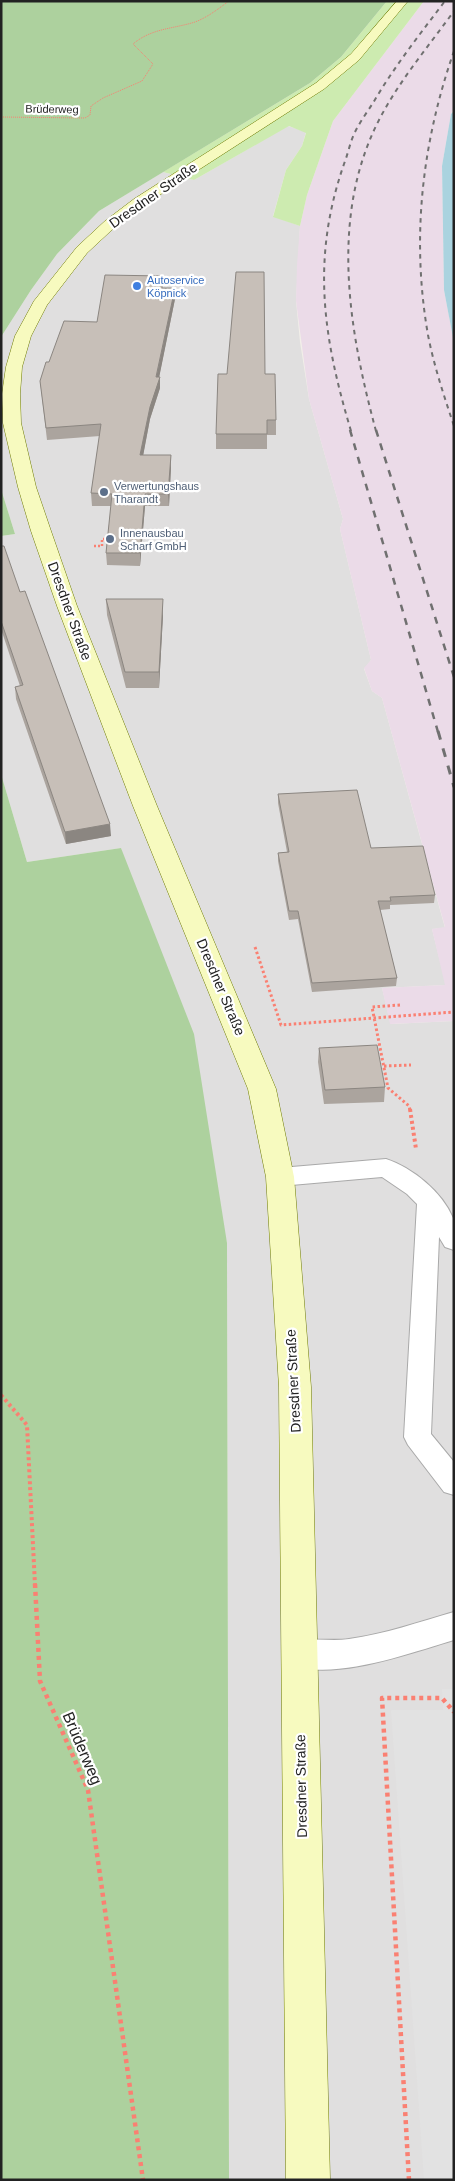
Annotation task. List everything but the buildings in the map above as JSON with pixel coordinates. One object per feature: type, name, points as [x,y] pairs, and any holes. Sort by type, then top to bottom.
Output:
[{"type":"main road","name":"Dresdner Straße","points":[[308,2180],[295,1387],[280,1177],[262,1089],[142,797],[67,606],[41,531],[27,487],[12,423],[14,367],[23,336],[40,304],[82,250],[110,224],[140,202],[320,86],[355,57],[376,35],[403,1]]},
{"type":"lane","points":[[280,1177],[386,1168],[414,1187],[429,1201],[454,1240]]},
{"type":"lane","points":[[429,1201],[417,1438],[454,1484]]},
{"type":"lane","points":[[299,1654],[348,1654],[382,1647],[454,1626]]},
{"type":"path","name":"Brüderweg","points":[[1,117],[85,118],[90,115],[91,106],[103,98],[142,81],[152,64],[133,44],[139,38],[160,29],[192,23],[211,15],[229,1]]},
{"type":"path","points":[[94,546],[102,546],[102,539],[110,539]]},
{"type":"path","points":[[255,947],[281,1025],[454,1012]]},
{"type":"path","points":[[400,1005],[372,1006],[388,1088],[409,1106],[417,1154]]},
{"type":"path","points":[[384,1066],[411,1065]]},
{"type":"path","name":"Brüderweg","points":[[1,1395],[27,1425],[36,1572],[40,1681],[88,1790],[143,2180]]},
{"type":"path","points":[[409,2180],[382,1698],[442,1698],[454,1712]]},
{"type":"shaded area","points":[[424,1],[454,1],[454,108],[451,114],[442,166],[444,290],[454,343],[454,1021],[390,1024],[382,988],[445,985],[432,929],[445,927],[382,698],[372,691],[364,668],[371,660],[340,529],[343,519],[309,399],[296,301],[297,265],[300,226],[307,195],[333,121]]},
{"type":"shaded area","points":[[288,126],[306,132],[302,146],[286,170],[273,216],[300,226],[296,301],[300,342],[309,399],[343,519],[340,529],[371,660],[364,669],[372,691],[382,698],[445,928],[432,929],[446,985],[382,988],[391,1024],[454,1021],[454,2180],[229,2180],[227,1243],[121,848],[27,862],[1,774],[1,536],[15,534],[1,489],[1,337],[57,254],[99,211],[163,172],[194,180]]},
{"type":"shaded area","points":[[442,1689],[454,1689],[454,2180],[424,2180],[391,1710],[443,1710]]},
{"type":"green space","points":[[1,1],[387,1],[341,57],[310,83],[99,211],[57,254],[1,337]]},
{"type":"green space","points":[[387,1],[424,1],[333,121],[307,195],[300,226],[273,217],[286,170],[302,146],[306,133],[289,126],[194,180],[163,172],[310,83],[341,57]]},
{"type":"green space","points":[[1,489],[15,534],[1,536]]},
{"type":"green space","points":[[1,774],[27,862],[121,848],[194,1034],[227,1243],[229,2180],[1,2180]]},
{"type":"water","points":[[454,111],[454,343],[444,290],[442,166],[451,114]]},
{"type":"railway","points":[[351,431],[333,363],[325,298],[324,265],[327,233],[334,199],[350,144],[357,128],[398,64],[445,1]]},
{"type":"railway","points":[[376,431],[366,393],[352,314],[349,235],[354,195],[363,157],[379,120],[405,78],[454,11]]},
{"type":"railway","points":[[454,51],[443,86],[427,156],[420,227],[420,263],[428,335],[436,370],[454,426]]},
{"type":"railway","points":[[350,430],[438,732]]},
{"type":"railway","points":[[376,430],[454,677]]},
{"type":"railway","points":[[438,731],[454,787]]},
{"type":"place","name":"Autoservice Köpnick","points":[[137,286]]},
{"type":"place","name":"Verwertungshaus Tharandt","points":[[104,492]]},
{"type":"place","name":"Innenausbau Scharf GmbH","points":[[110,539]]}]
